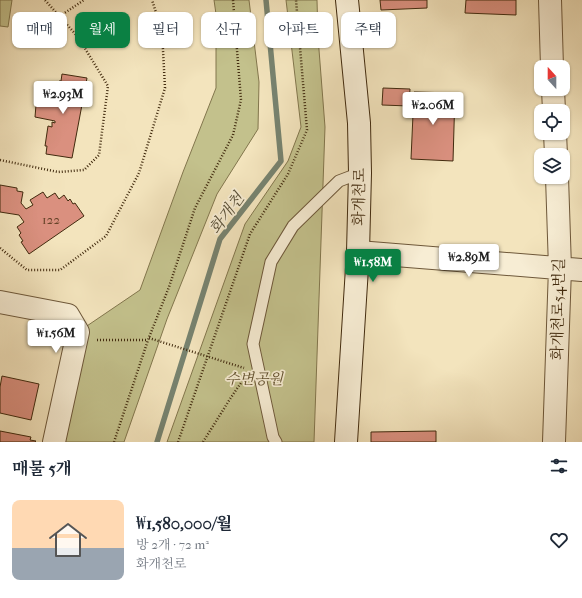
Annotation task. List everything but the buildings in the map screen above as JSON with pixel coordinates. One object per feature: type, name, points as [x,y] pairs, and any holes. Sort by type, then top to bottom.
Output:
[{"type":"street","name":"화개천로","points":[[346,442],[358,252],[360,173],[359,123],[347,0]]},
{"type":"street","points":[[550,0],[552,60]]},
{"type":"street","name":"화개천로54번길","points":[[554,442],[560,268],[557,184]]},
{"type":"street","points":[[358,252],[582,270]]},
{"type":"street","points":[[0,302],[68,315],[78,332],[54,442]]},
{"type":"lane","points":[[276,442],[273,438],[253,344],[271,262],[293,226],[340,181],[360,173]]},
{"type":"path","points":[[45,0],[56,12]]},
{"type":"path","points":[[66,12],[84,0]]},
{"type":"path","points":[[0,248],[27,270],[60,270],[106,236],[139,173],[165,88],[162,31],[152,0]]},
{"type":"path","points":[[114,442],[148,339],[170,287],[195,208],[233,135],[241,100],[233,0]]},
{"type":"path","points":[[178,442],[250,234],[288,174],[307,130],[296,0]]},
{"type":"path","points":[[0,160],[58,172],[84,170],[99,155],[108,86],[78,37],[67,24]]},
{"type":"path","points":[[76,340],[148,339],[245,368],[245,378],[230,398],[203,442]]},
{"type":"green space","points":[[0,0],[12,0],[8,27],[0,26]]},
{"type":"green space","points":[[214,0],[249,0],[250,12],[216,12]]},
{"type":"green space","name":"수변공원","points":[[286,0],[317,0],[317,12],[287,12]]},
{"type":"green space","points":[[216,48],[255,48],[259,82],[258,129],[217,194],[167,319],[124,442],[54,442],[78,332],[140,290],[183,172],[216,88]]},
{"type":"green space","name":"수변공원","points":[[292,48],[319,48],[325,127],[314,442],[167,442],[245,224],[288,161],[301,127]]},
{"type":"waterway","name":"화개천","points":[[157,442],[220,239],[281,161],[266,0]]}]
